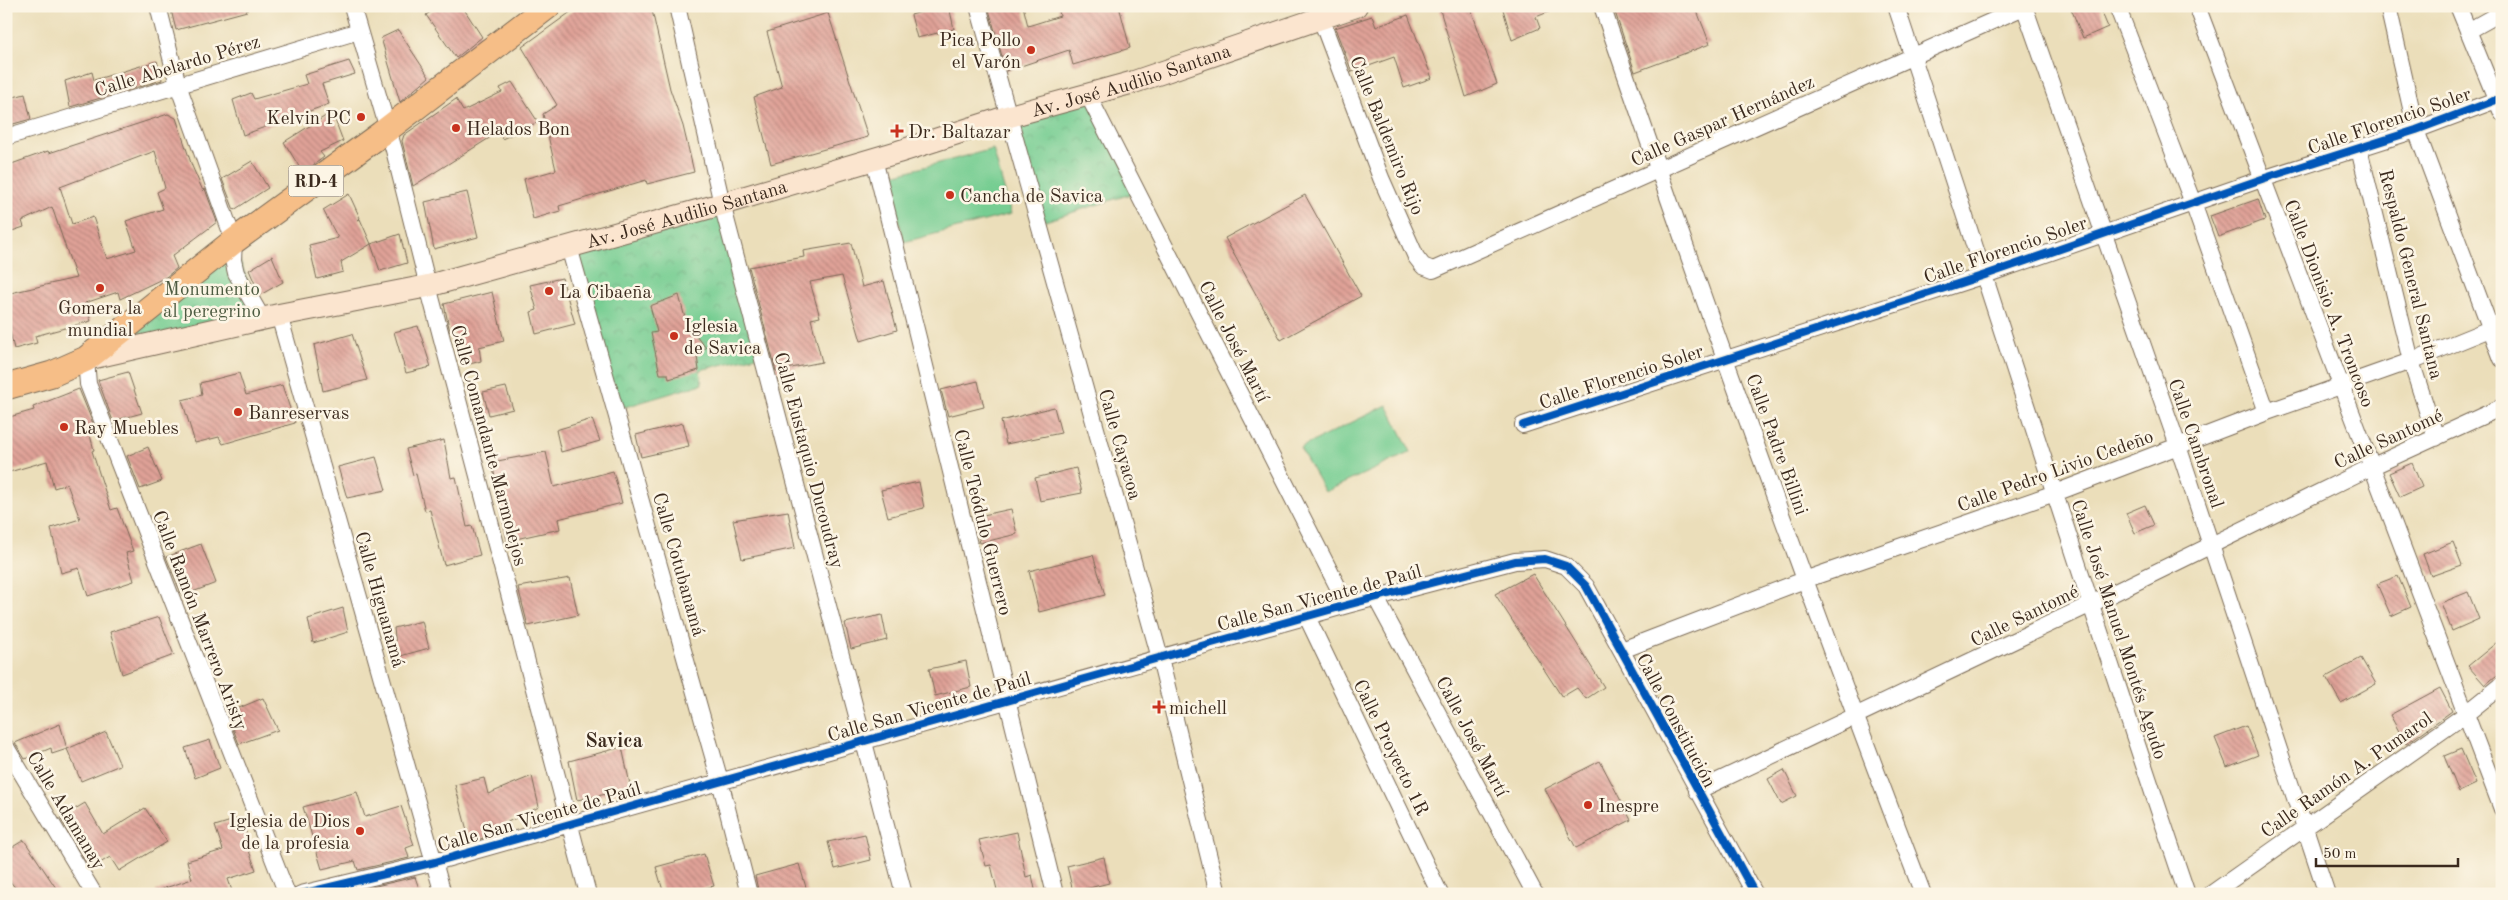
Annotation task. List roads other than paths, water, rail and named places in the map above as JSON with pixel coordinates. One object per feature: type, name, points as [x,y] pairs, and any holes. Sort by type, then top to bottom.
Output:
[{"type":"main road","name":"RD-4","points":[[86,359],[234,241],[388,128],[548,6]]},
{"type":"main road","name":"Av. José Audilio Santana","points":[[6,387],[52,374],[86,359],[428,286],[722,204],[1010,116],[1134,82],[1318,12],[1356,6]]},
{"type":"main road","points":[[6,374],[42,365],[86,359]]},
{"type":"street","name":"Calle Higuanamá","points":[[158,6],[178,85],[234,241],[233,260],[236,273],[271,318],[443,894]]},
{"type":"street","name":"Calle Comandante Marmolejos","points":[[352,6],[388,128],[588,894]]},
{"type":"street","name":"Calle Eustaquio Ducoudray","points":[[678,6],[722,204],[904,894]]},
{"type":"street","name":"Calle Cayacoa","points":[[978,6],[1160,658],[1218,894]]},
{"type":"street","name":"Calle Padre Billini","points":[[1602,6],[1725,358],[1855,717],[1923,894]]},
{"type":"street","name":"Calle José Manuel Montés Agudo","points":[[1896,6],[1986,275],[2090,605],[2187,894]]},
{"type":"street","points":[[2117,6],[2193,203],[2267,412]]},
{"type":"street","name":"Calle Dionisio A. Troncoso","points":[[2197,6],[2502,809]]},
{"type":"street","points":[[2388,6],[2416,130],[2495,327],[2502,359]]},
{"type":"street","points":[[2458,6],[2499,106]]},
{"type":"street","name":"Calle Gaspar Hernández","points":[[1433,270],[2025,7]]},
{"type":"street","name":"Calle Cambronal","points":[[2025,7],[2178,446],[2327,894]]},
{"type":"street","name":"Calle Baldemiro Rijo","points":[[1318,12],[1381,178],[1416,257],[1423,266],[1433,270]]},
{"type":"street","points":[[2468,31],[2502,12]]},
{"type":"street","name":"Calle Abelardo Pérez","points":[[6,137],[359,31]]},
{"type":"street","name":"Calle José Martí","points":[[1088,95],[1347,605]]},
{"type":"street","name":"Calle Florencio Soler","points":[[1523,425],[1986,275],[2104,232],[2262,179],[2499,106]]},
{"type":"street","name":"Respaldo General Santana","points":[[2359,148],[2411,361],[2436,438]]},
{"type":"street","name":"Calle Teódulo Guerrero","points":[[874,159],[1055,894]]},
{"type":"street","name":"Calle Cotubanamá","points":[[569,247],[720,781],[749,894]]},
{"type":"street","name":"Calle Pedro Livio Cedeño","points":[[1622,650],[1806,579],[2055,493],[2267,412],[2411,361],[2495,327]]},
{"type":"street","name":"Calle Ramón Marrero Aristy","points":[[86,359],[88,384],[286,894]]},
{"type":"street","name":"Calle Santomé","points":[[1696,791],[2090,605],[2371,467],[2502,407]]},
{"type":"street","name":"Calle San Vicente de Paúl","points":[[301,894],[435,862],[1347,605],[1515,561],[1544,559],[1566,566]]},
{"type":"street","name":"Calle Constitución","points":[[1566,566],[1586,586],[1696,791],[1755,894]]},
{"type":"street","name":"Calle José Martí","points":[[1376,598],[1535,894]]},
{"type":"street","name":"Calle Proyecto 1R","points":[[1307,617],[1440,894]]},
{"type":"street","name":"Calle Ramón A. Pumarol","points":[[2211,894],[2466,714],[2502,685]]},
{"type":"street","name":"Calle Adamanay","points":[[6,747],[94,894]]},
{"type":"place","name":"Pica Pollo el Varón","points":[[1031,50]]},
{"type":"place","name":"Kelvin PC","points":[[361,117]]},
{"type":"place","name":"Helados Bon","points":[[456,128]]},
{"type":"place","name":"Dr. Baltazar","points":[[897,131]]},
{"type":"place","name":"Cancha de Savica","points":[[950,195]]},
{"type":"place","name":"Gomera la mundial","points":[[100,288]]},
{"type":"place","name":"La Cibaeña","points":[[549,291]]},
{"type":"place","name":"Iglesia de Savica","points":[[674,336]]},
{"type":"place","name":"Banreservas","points":[[238,412]]},
{"type":"place","name":"Ray Muebles","points":[[64,427]]},
{"type":"place","name":"michell","points":[[1159,707]]},
{"type":"place","name":"Inespre","points":[[1588,805]]},
{"type":"place","name":"Iglesia de Dios de la profesia","points":[[360,831]]},
{"type":"district","name":"Savica","points":[[614,740]]},
{"type":"park label","name":"Monumento al peregrino","points":[[212,299]]}]
